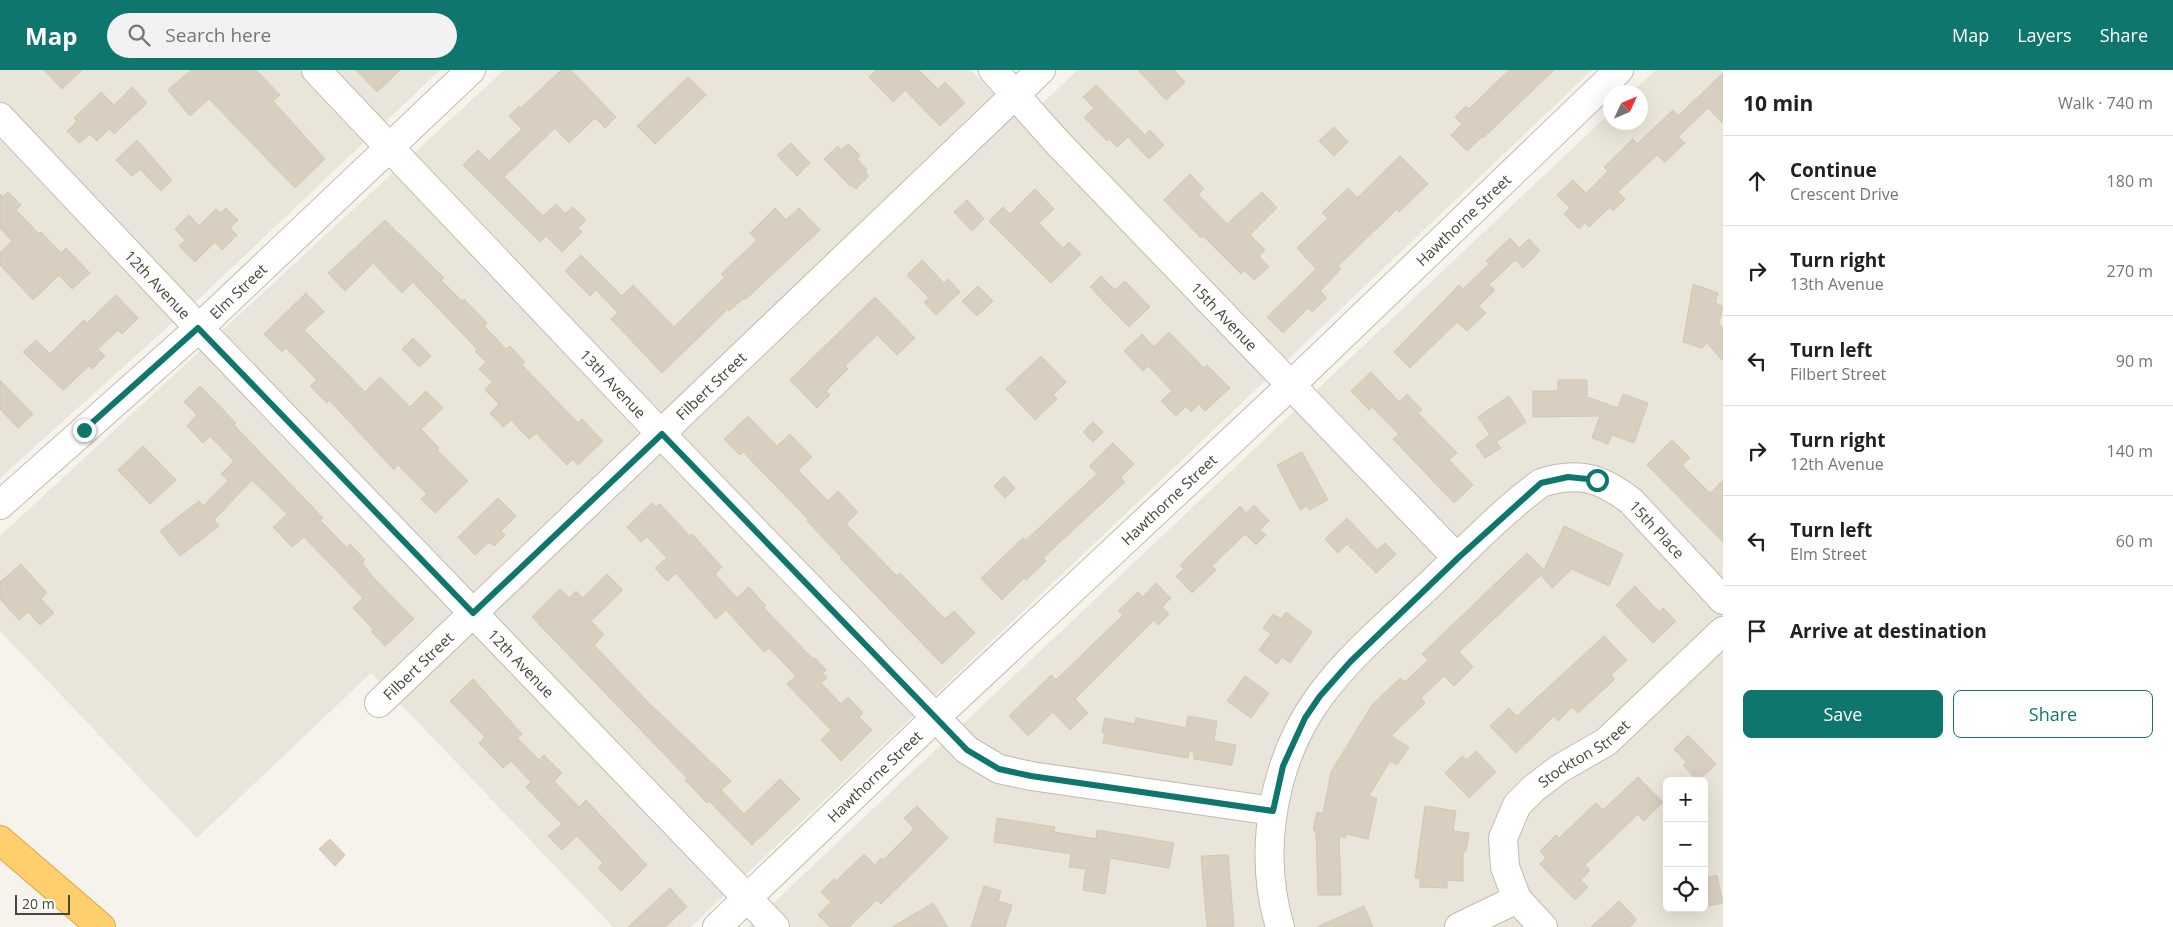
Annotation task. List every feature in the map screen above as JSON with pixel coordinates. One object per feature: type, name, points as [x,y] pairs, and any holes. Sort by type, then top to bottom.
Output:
[{"type":"highway","points":[[0,840],[101,927]]},
{"type":"street","name":"13th Avenue","points":[[316,70],[662,434],[967,750],[999,769],[1031,776],[1273,811]]},
{"type":"street","name":"Elm Street","points":[[0,505],[198,328],[470,70]]},
{"type":"street","name":"15th Avenue","points":[[993,70],[1056,141],[1290,386],[1458,558]]},
{"type":"street","name":"Filbert Street","points":[[379,703],[1041,70]]},
{"type":"street","name":"Hawthorne Street","points":[[716,927],[935,718],[1290,386],[1619,70]]},
{"type":"street","name":"12th Avenue","points":[[0,117],[198,328],[775,927]]},
{"type":"street","name":"15th Place","points":[[1280,927],[1270,848],[1273,811],[1283,766],[1305,718],[1320,696],[1350,662],[1458,558],[1541,483],[1554,479],[1580,477],[1606,484],[1631,501],[1723,600]]},
{"type":"street","name":"Stockton Street","points":[[1517,899],[1505,867],[1502,838],[1517,805],[1534,788],[1559,769],[1606,742],[1723,631]]},
{"type":"street","points":[[1459,927],[1517,899],[1543,927]]},
{"type":"shaded area","points":[[0,70],[440,70],[201,297],[0,478]]},
{"type":"shaded area","points":[[504,70],[971,70],[1021,123],[1078,70],[1592,70],[691,927],[613,927],[371,673],[197,838],[0,631],[0,536]]},
{"type":"shaded area","points":[[1656,70],[1723,70],[1723,927],[748,927],[1603,120],[1603,130],[1648,130],[1648,85],[1640,85]]},
{"type":"building","points":[[44,70],[82,70],[62,89]]},
{"type":"building","points":[[191,70],[256,70],[280,95],[273,101],[325,159],[295,188],[209,99],[190,116],[168,90]]},
{"type":"building","points":[[356,70],[400,70],[377,92]]},
{"type":"building","points":[[561,70],[571,70],[616,117],[605,128],[595,118],[569,143],[555,128],[504,177],[543,216],[556,204],[565,214],[573,207],[586,220],[578,228],[582,232],[562,252],[546,236],[540,242],[463,165],[478,150],[489,161],[522,129],[509,116],[519,106],[521,108]]},
{"type":"building","points":[[876,70],[919,70],[938,89],[945,82],[965,103],[940,126],[905,90],[893,102],[869,77]]},
{"type":"building","points":[[1138,70],[1174,70],[1185,82],[1166,100]]},
{"type":"building","points":[[1509,70],[1554,70],[1467,151],[1451,135],[1462,124],[1455,117],[1466,106],[1469,109]]},
{"type":"building","points":[[1723,73],[1723,124],[1708,108],[1678,137],[1685,143],[1665,162],[1657,155],[1618,192],[1625,199],[1613,211],[1610,207],[1589,227],[1585,223],[1579,229],[1564,214],[1570,208],[1557,195],[1573,180],[1586,193],[1608,171],[1604,167],[1633,139],[1637,144],[1673,110],[1678,116]]},
{"type":"building","points":[[688,77],[706,95],[655,144],[637,126]]},
{"type":"building","points":[[1096,85],[1145,135],[1150,130],[1164,145],[1149,159],[1128,137],[1117,147],[1109,139],[1107,141],[1084,117],[1094,108],[1083,97]]},
{"type":"building","points":[[132,87],[147,103],[114,134],[109,129],[97,141],[90,134],[79,143],[67,131],[77,121],[74,118],[101,92],[114,105]]},
{"type":"building","points":[[1334,127],[1348,142],[1334,156],[1319,141]]},
{"type":"building","points":[[137,140],[172,180],[161,191],[140,169],[132,176],[116,160]]},
{"type":"building","points":[[791,143],[810,163],[797,176],[777,155]]},
{"type":"building","points":[[848,144],[860,155],[857,159],[867,170],[865,171],[869,176],[856,189],[850,186],[824,159],[838,146],[841,150]]},
{"type":"building","points":[[1400,156],[1428,184],[1399,212],[1397,209],[1338,266],[1341,269],[1320,291],[1327,298],[1312,312],[1308,308],[1283,333],[1267,317],[1316,269],[1297,248],[1328,218],[1322,213],[1348,188],[1357,198]]},
{"type":"building","points":[[1190,174],[1204,189],[1198,194],[1227,224],[1262,192],[1277,208],[1250,235],[1265,250],[1259,256],[1269,267],[1254,280],[1244,270],[1241,274],[1203,236],[1201,238],[1164,200]]},
{"type":"building","points":[[1035,189],[1054,209],[1039,223],[1063,248],[1069,242],[1081,254],[1051,283],[989,221],[1003,207],[1010,214]]},
{"type":"building","points":[[8,192],[21,205],[16,210],[39,234],[41,232],[61,253],[66,248],[90,273],[72,289],[59,275],[33,300],[0,265],[0,253],[12,241],[0,228],[0,194],[3,197]]},
{"type":"building","points":[[967,200],[984,219],[972,231],[954,212]]},
{"type":"building","points":[[226,208],[238,220],[230,228],[237,235],[222,250],[215,242],[195,262],[179,246],[185,240],[175,229],[189,215],[199,226],[216,209],[221,213]]},
{"type":"building","points":[[775,208],[786,220],[799,208],[820,230],[746,299],[744,298],[729,311],[728,309],[662,373],[611,319],[618,313],[596,290],[590,296],[565,271],[581,255],[622,296],[633,285],[674,327],[725,277],[721,274],[757,240],[750,233]]},
{"type":"building","points":[[385,220],[444,278],[441,280],[462,301],[464,299],[487,323],[484,326],[506,349],[510,346],[525,362],[522,365],[578,423],[582,419],[603,441],[578,465],[573,459],[567,465],[536,433],[529,439],[511,420],[503,427],[490,413],[499,404],[485,390],[492,382],[479,369],[486,362],[475,351],[477,349],[413,282],[402,293],[373,263],[345,291],[328,273]]},
{"type":"building","points":[[1510,238],[1519,248],[1529,239],[1540,251],[1523,268],[1515,260],[1489,285],[1495,290],[1479,306],[1486,313],[1467,331],[1457,322],[1410,368],[1394,352],[1459,285],[1463,289],[1489,264],[1486,261]]},
{"type":"building","points":[[922,260],[944,283],[948,279],[960,292],[936,315],[924,302],[929,298],[907,275]]},
{"type":"building","points":[[1101,276],[1115,290],[1125,281],[1150,307],[1129,327],[1090,287]]},
{"type":"building","points":[[1693,284],[1718,293],[1715,303],[1723,306],[1719,323],[1723,328],[1723,361],[1707,343],[1702,348],[1683,342]]},
{"type":"building","points":[[978,286],[993,301],[977,316],[962,301]]},
{"type":"building","points":[[306,293],[324,312],[304,330],[365,392],[380,377],[410,407],[426,391],[443,408],[421,429],[439,448],[437,450],[468,481],[435,513],[421,499],[427,494],[398,465],[394,470],[329,400],[327,403],[310,386],[317,380],[286,348],[282,352],[264,334]]},
{"type":"building","points":[[116,295],[138,318],[122,334],[118,330],[98,349],[105,356],[92,369],[89,366],[63,390],[23,352],[36,340],[50,354],[84,320],[87,323]]},
{"type":"building","points":[[875,297],[915,338],[897,355],[877,335],[845,366],[848,369],[826,391],[830,395],[817,408],[790,380]]},
{"type":"building","points":[[1169,332],[1204,368],[1207,365],[1230,388],[1205,411],[1199,404],[1191,412],[1186,406],[1176,416],[1161,401],[1172,391],[1148,366],[1143,371],[1124,351],[1142,334],[1154,347]]},
{"type":"building","points":[[413,338],[431,356],[419,367],[402,349]]},
{"type":"building","points":[[1041,356],[1066,382],[1053,395],[1057,399],[1035,420],[1006,389]]},
{"type":"building","points":[[1371,372],[1399,402],[1407,394],[1422,410],[1418,413],[1457,453],[1449,460],[1473,485],[1454,503],[1393,439],[1399,434],[1372,407],[1369,410],[1351,391]]},
{"type":"building","points":[[0,380],[33,414],[18,428],[0,409]]},
{"type":"building","points":[[1558,380],[1587,380],[1587,397],[1618,408],[1623,394],[1648,403],[1634,443],[1612,435],[1608,444],[1592,438],[1600,416],[1533,417],[1533,391],[1558,391]]},
{"type":"building","points":[[200,386],[236,423],[234,425],[323,518],[320,520],[347,548],[350,544],[365,560],[362,563],[373,577],[414,619],[385,646],[371,631],[373,629],[353,608],[363,598],[304,537],[292,547],[273,527],[287,514],[252,480],[214,520],[219,526],[180,556],[160,531],[199,501],[203,506],[228,481],[221,474],[234,461],[210,436],[203,443],[187,426],[197,415],[184,402]]},
{"type":"building","points":[[1509,396],[1526,422],[1496,442],[1501,448],[1485,458],[1476,445],[1490,435],[1478,417]]},
{"type":"building","points":[[748,416],[777,446],[790,434],[812,457],[798,470],[828,501],[838,491],[858,512],[846,524],[897,576],[900,573],[945,619],[954,611],[975,633],[942,664],[840,558],[807,521],[808,519],[743,452],[740,455],[724,439]]},
{"type":"building","points":[[1093,422],[1103,432],[1093,442],[1083,432]]},
{"type":"building","points":[[1672,440],[1690,458],[1682,465],[1710,493],[1723,480],[1723,542],[1647,465]]},
{"type":"building","points":[[1113,443],[1134,464],[1121,477],[1125,482],[1043,558],[1046,561],[1026,580],[1024,578],[1002,600],[981,578],[1023,538],[1026,540],[1097,474],[1089,466]]},
{"type":"building","points":[[143,446],[176,480],[150,504],[118,470]]},
{"type":"building","points":[[1302,452],[1328,500],[1309,510],[1307,506],[1300,510],[1277,465]]},
{"type":"building","points":[[1004,476],[1015,488],[1005,498],[994,486]]},
{"type":"building","points":[[498,498],[516,516],[501,531],[505,535],[494,546],[489,542],[475,555],[458,537]]},
{"type":"building","points":[[652,503],[656,507],[660,504],[690,536],[692,534],[722,567],[715,574],[737,598],[749,587],[766,606],[764,608],[826,670],[823,673],[827,678],[821,683],[841,704],[848,697],[863,713],[859,717],[872,730],[841,761],[821,740],[831,730],[787,684],[796,676],[769,648],[764,652],[726,610],[716,619],[676,573],[667,581],[655,568],[667,558],[647,537],[641,542],[627,527]]},
{"type":"building","points":[[1254,505],[1269,521],[1260,530],[1266,535],[1256,545],[1245,534],[1212,566],[1216,570],[1192,593],[1176,576],[1184,569],[1180,565],[1240,506],[1246,513]]},
{"type":"building","points":[[1347,518],[1377,550],[1385,543],[1396,554],[1376,573],[1347,544],[1338,553],[1325,539]]},
{"type":"building","points":[[1564,526],[1623,554],[1609,586],[1572,569],[1552,588],[1541,575],[1459,652],[1473,667],[1454,686],[1444,676],[1421,698],[1425,703],[1391,736],[1409,747],[1397,765],[1390,761],[1369,796],[1377,798],[1368,839],[1346,834],[1346,838],[1339,836],[1341,895],[1318,895],[1316,831],[1313,830],[1317,812],[1323,813],[1331,772],[1372,705],[1400,678],[1405,682],[1428,660],[1422,654],[1527,553],[1544,570]]},
{"type":"building","points":[[21,564],[47,593],[41,599],[54,613],[40,625],[28,612],[19,620],[0,599],[0,582]]},
{"type":"building","points":[[607,574],[623,590],[591,621],[604,635],[594,645],[647,701],[731,781],[721,790],[744,814],[780,779],[800,799],[752,845],[709,801],[707,803],[685,780],[687,778],[532,617],[560,589],[569,598],[576,591],[583,598]]},
{"type":"building","points":[[1156,583],[1171,598],[1162,607],[1169,614],[1158,625],[1154,620],[1075,699],[1088,713],[1070,730],[1053,712],[1028,736],[1009,716],[1051,675],[1056,680],[1123,615],[1118,611],[1138,592],[1143,597]]},
{"type":"building","points":[[1635,586],[1659,612],[1663,608],[1676,621],[1653,643],[1616,605]]},
{"type":"building","points":[[1286,612],[1312,632],[1290,663],[1282,657],[1277,664],[1259,650],[1271,634],[1263,628],[1273,614],[1281,619]]},
{"type":"building","points":[[1604,636],[1627,660],[1611,675],[1615,679],[1578,713],[1572,707],[1558,721],[1554,716],[1516,753],[1490,726],[1509,708],[1517,716]]},
{"type":"building","points":[[1245,676],[1269,693],[1251,718],[1227,701]]},
{"type":"building","points":[[473,679],[522,734],[517,738],[539,760],[544,755],[562,773],[554,781],[579,807],[586,800],[647,865],[621,891],[598,868],[603,863],[577,836],[562,850],[548,836],[562,824],[526,787],[531,782],[511,761],[503,768],[479,743],[485,737],[450,701]]},
{"type":"building","points":[[1188,716],[1217,721],[1214,741],[1236,745],[1232,765],[1194,759],[1193,751],[1189,751],[1188,758],[1103,743],[1105,733],[1102,732],[1105,718],[1135,724],[1136,718],[1186,728]]},
{"type":"building","points":[[1688,735],[1716,764],[1702,777],[1694,777],[1683,765],[1686,762],[1674,749]]},
{"type":"building","points":[[1476,751],[1496,772],[1469,798],[1445,773],[1462,756],[1467,760]]},
{"type":"building","points":[[1638,777],[1663,802],[1644,821],[1638,814],[1585,865],[1590,870],[1581,880],[1588,887],[1575,900],[1540,864],[1546,858],[1540,851],[1556,835],[1559,838],[1596,803],[1603,810]]},
{"type":"building","points":[[917,806],[948,838],[881,904],[877,900],[849,927],[830,927],[818,915],[831,902],[821,892],[834,879],[836,881],[864,854],[875,865],[881,858],[883,860],[914,829],[904,818]]},
{"type":"building","points":[[1425,806],[1456,811],[1453,831],[1469,833],[1466,851],[1463,851],[1463,881],[1447,880],[1447,888],[1420,887],[1420,878],[1415,878]]},
{"type":"building","points":[[997,818],[1055,827],[1054,832],[1096,839],[1097,830],[1174,843],[1169,868],[1110,858],[1105,894],[1083,890],[1086,869],[1069,867],[1071,854],[994,842]]},
{"type":"building","points":[[330,839],[345,855],[335,866],[319,849]]},
{"type":"building","points":[[1228,855],[1234,927],[1207,927],[1201,856]]},
{"type":"building","points":[[1717,875],[1723,903],[1708,906],[1708,878]]},
{"type":"building","points":[[984,886],[1001,891],[998,901],[1012,905],[1005,927],[971,927]]},
{"type":"building","points":[[670,888],[687,907],[665,927],[628,927]]},
{"type":"building","points":[[1619,901],[1637,920],[1630,927],[1591,927]]},
{"type":"building","points":[[933,903],[948,927],[892,927]]},
{"type":"building","points":[[1364,906],[1373,927],[1317,927]]},
{"type":"route","points":[[84,430],[198,328],[473,613],[662,434],[967,750],[999,769],[1031,776],[1273,811],[1283,766],[1294,740],[1305,718],[1334,678],[1527,493],[1541,483],[1554,479],[1580,477],[1597,480]]}]
